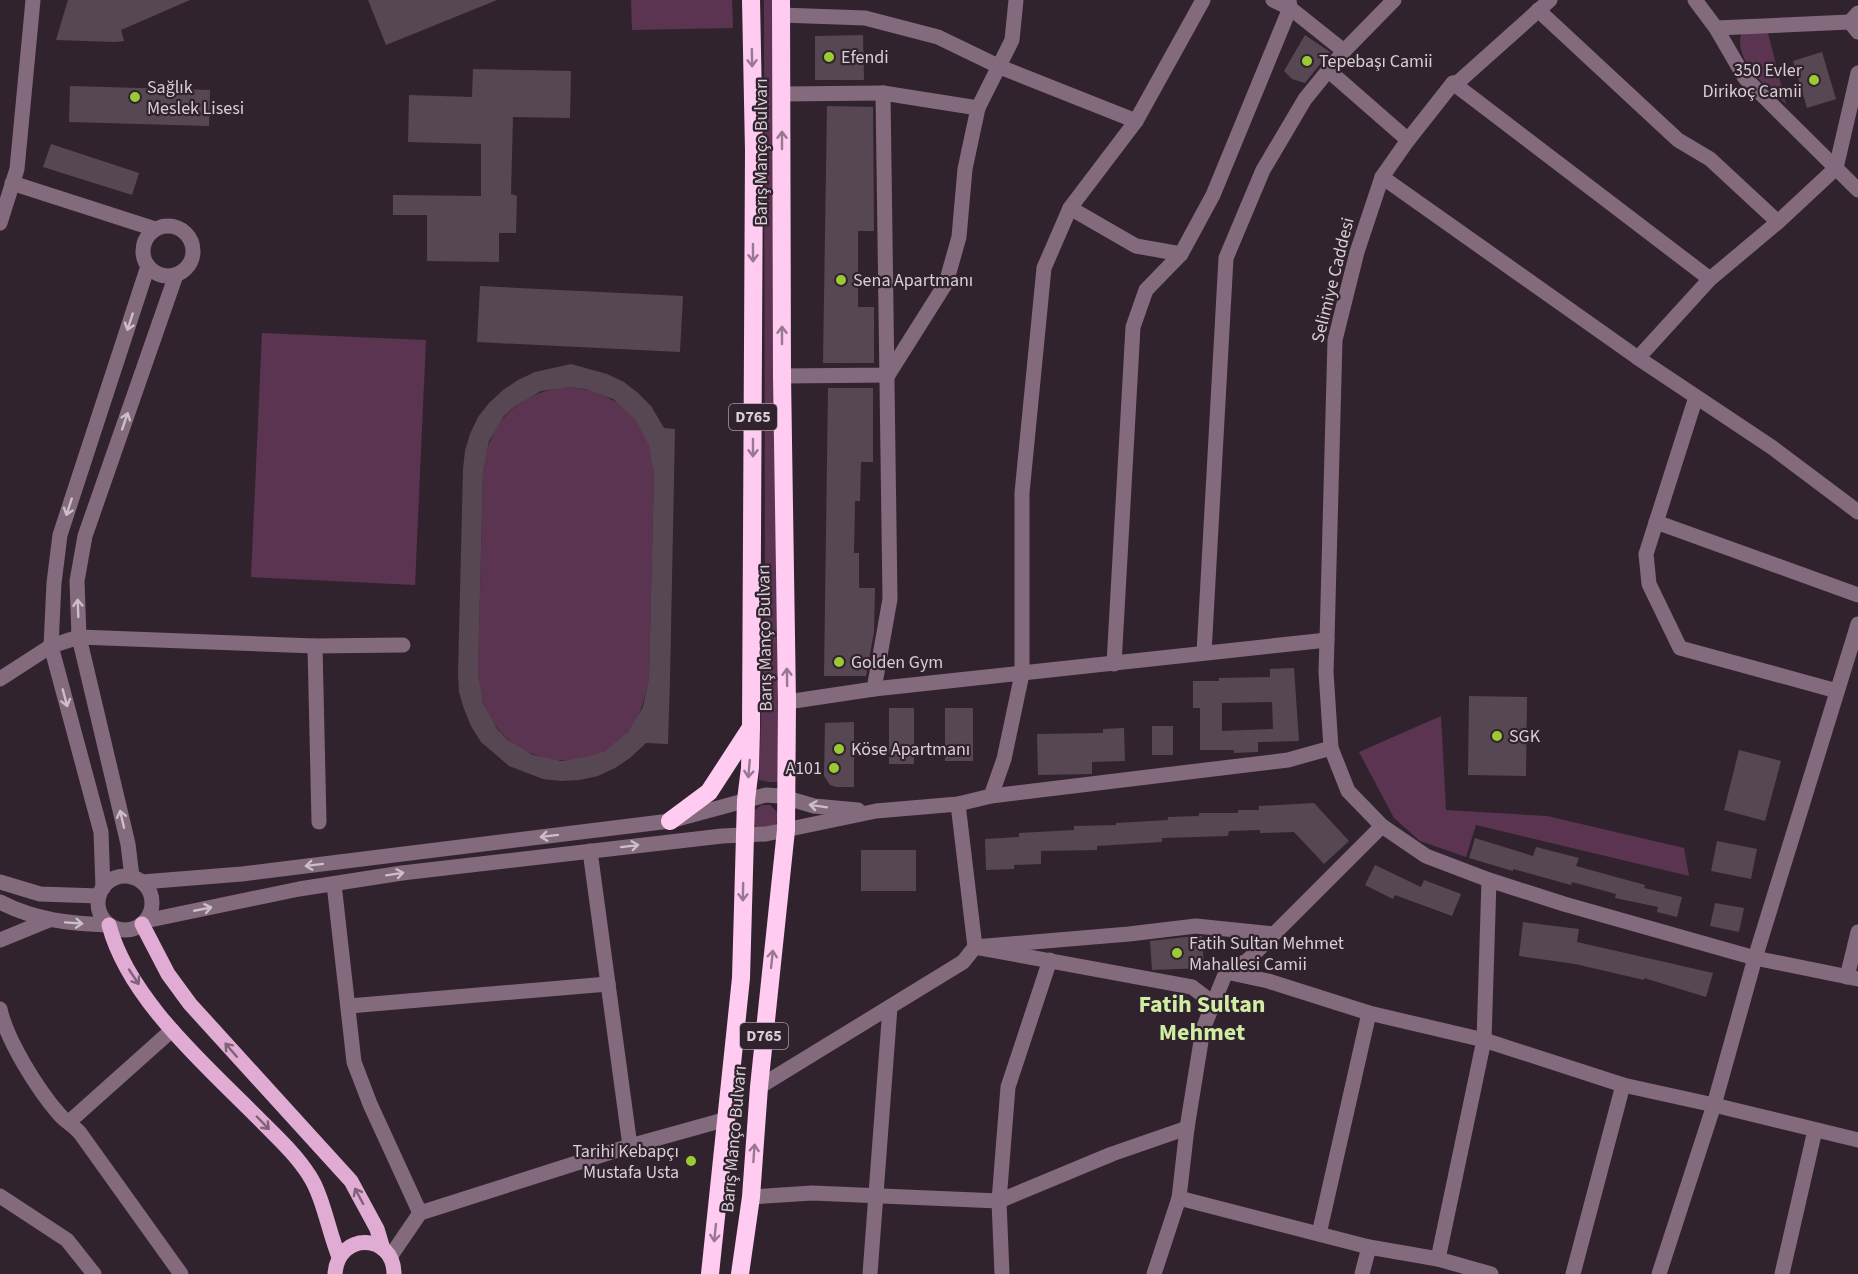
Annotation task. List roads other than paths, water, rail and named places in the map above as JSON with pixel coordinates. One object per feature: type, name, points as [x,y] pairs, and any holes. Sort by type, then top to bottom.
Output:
[{"type":"highway","name":"Barış Manço Bulvarı","points":[[710,1274],[741,978],[746,800],[750,768],[754,175],[751,0]]},
{"type":"highway","name":"Barış Manço Bulvarı","points":[[740,1274],[751,1197],[759,1087],[786,830],[781,7]]},
{"type":"highway","points":[[670,821],[709,792],[751,728]]},
{"type":"main road","points":[[144,922],[168,974],[190,1004],[351,1181],[377,1229],[394,1267],[394,1274]]},
{"type":"main road","points":[[109,925],[125,965],[153,1007],[172,1030],[288,1149],[310,1177],[333,1267]]},
{"type":"main road","points":[[333,1267],[348,1247],[359,1242],[372,1243],[387,1253]]},
{"type":"street","points":[[0,223],[17,169],[33,0]]},
{"type":"street","points":[[888,375],[946,283],[959,237],[965,169],[978,108],[1012,40],[1016,0]]},
{"type":"street","points":[[991,796],[1004,759],[1022,674],[1022,493],[1044,268],[1070,208],[1136,121],[1203,0]]},
{"type":"street","points":[[1273,0],[1289,4],[1344,51]]},
{"type":"street","points":[[1204,653],[1226,258],[1263,170],[1305,99],[1344,51],[1394,0]]},
{"type":"street","points":[[1695,0],[1716,28],[1745,78],[1858,190]]},
{"type":"street","points":[[1114,664],[1133,327],[1146,290],[1181,254],[1213,195],[1289,4]]},
{"type":"street","points":[[1544,5],[1678,140],[1710,159],[1778,222]]},
{"type":"street","name":"Selimiye Caddesi","points":[[1544,5],[1454,83],[1408,140],[1382,177],[1357,252],[1335,340],[1326,672],[1332,748],[1348,791],[1382,826],[1426,856],[1564,904],[1755,958],[1853,978]]},
{"type":"street","points":[[781,7],[865,18],[938,38],[1000,67],[1136,121]]},
{"type":"street","points":[[1716,28],[1855,22]]},
{"type":"street","points":[[1329,71],[1408,140]]},
{"type":"street","points":[[1638,358],[1710,279],[1778,222],[1836,168],[1858,73]]},
{"type":"street","points":[[1454,83],[1710,279]]},
{"type":"street","points":[[782,94],[883,93],[978,108]]},
{"type":"street","points":[[874,688],[890,599],[883,93]]},
{"type":"street","points":[[1382,177],[1638,358],[1773,448],[1858,512]]},
{"type":"street","points":[[12,183],[155,229]]},
{"type":"street","points":[[1070,208],[1136,246],[1181,254]]},
{"type":"street","points":[[165,226],[176,227],[185,232],[194,250],[192,261],[186,269],[176,275],[166,276],[156,273],[148,266],[143,246],[147,236],[155,229],[165,226]]},
{"type":"street","points":[[109,925],[100,912],[101,832],[51,646],[54,583],[60,535],[148,266]]},
{"type":"street","points":[[144,922],[152,908],[152,900],[147,887],[137,879],[79,637],[77,581],[85,536],[176,275]]},
{"type":"street","points":[[782,376],[888,375]]},
{"type":"street","points":[[1696,397],[1646,554],[1649,584],[1680,648],[1837,691]]},
{"type":"street","points":[[1656,522],[1858,595]]},
{"type":"street","points":[[1659,1274],[1714,1105],[1755,958],[1858,624]]},
{"type":"street","points":[[0,679],[51,646],[79,637],[315,646],[403,645]]},
{"type":"street","points":[[787,702],[874,688],[1327,640]]},
{"type":"street","points":[[315,646],[319,822]]},
{"type":"street","points":[[0,902],[11,908],[49,920],[70,924],[109,925],[124,930],[134,928],[144,922],[334,884],[402,873],[745,834],[766,834],[876,811],[958,804],[991,796],[1288,760],[1332,748]]},
{"type":"street","points":[[0,882],[40,894],[101,892],[111,880],[121,876],[137,879],[242,874],[670,821],[766,795],[814,806],[876,811]]},
{"type":"street","points":[[759,1087],[963,962],[975,947],[958,804]]},
{"type":"street","points":[[1154,1274],[1179,1198],[1187,1128],[1203,1029],[1226,972],[1248,960],[1382,826]]},
{"type":"street","points":[[590,851],[630,1146]]},
{"type":"street","points":[[1438,1259],[1484,1040],[1490,880]]},
{"type":"street","points":[[334,884],[354,1062],[370,1104],[420,1213]]},
{"type":"street","points":[[0,940],[49,920]]},
{"type":"street","points":[[975,947],[1196,927],[1274,934]]},
{"type":"street","points":[[1853,978],[1858,932]]},
{"type":"street","points":[[975,947],[1192,987],[1214,1003]]},
{"type":"street","points":[[1002,1274],[999,1201],[1008,1087],[1050,960]]},
{"type":"street","points":[[1226,972],[1268,981],[1369,1013],[1484,1040],[1623,1085],[1858,1140]]},
{"type":"street","points":[[349,1006],[608,984]]},
{"type":"street","points":[[870,1274],[890,1007]]},
{"type":"street","points":[[0,1009],[4,1026],[34,1079],[60,1115],[87,1142],[181,1274]]},
{"type":"street","points":[[1319,1234],[1369,1013]]},
{"type":"street","points":[[69,1122],[172,1030]]},
{"type":"street","points":[[1573,1274],[1623,1085]]},
{"type":"street","points":[[387,1253],[420,1213],[630,1146],[727,1119]]},
{"type":"street","points":[[751,1197],[812,1193],[999,1201],[1112,1154],[1187,1128]]},
{"type":"street","points":[[1782,1274],[1815,1131]]},
{"type":"street","points":[[0,1196],[67,1240],[94,1274]]},
{"type":"street","points":[[1179,1198],[1368,1248],[1438,1259],[1483,1273]]},
{"type":"street","points":[[1362,1274],[1368,1248]]},
{"type":"place","name":"Efendi","points":[[829,57]]},
{"type":"place","name":"Tepebaşı Camii","points":[[1307,61]]},
{"type":"place","name":"350 Evler Dirikoç Camii","points":[[1814,80]]},
{"type":"place","name":"Sağlık Meslek Lisesi","points":[[135,97]]},
{"type":"place","name":"Sena Apartmanı","points":[[841,280]]},
{"type":"place","name":"Golden Gym","points":[[839,662]]},
{"type":"place","name":"SGK","points":[[1497,736]]},
{"type":"place","name":"Köse Apartmanı","points":[[839,749]]},
{"type":"place","name":"A101","points":[[834,768]]},
{"type":"place","name":"Fatih Sultan Mehmet Mahallesi Camii","points":[[1177,953]]},
{"type":"place","name":"Tarihi Kebapçı Mustafa Usta","points":[[691,1161]]},
{"type":"district","name":"Fatih Sultan Mehmet","points":[[1202,1018]]}]
